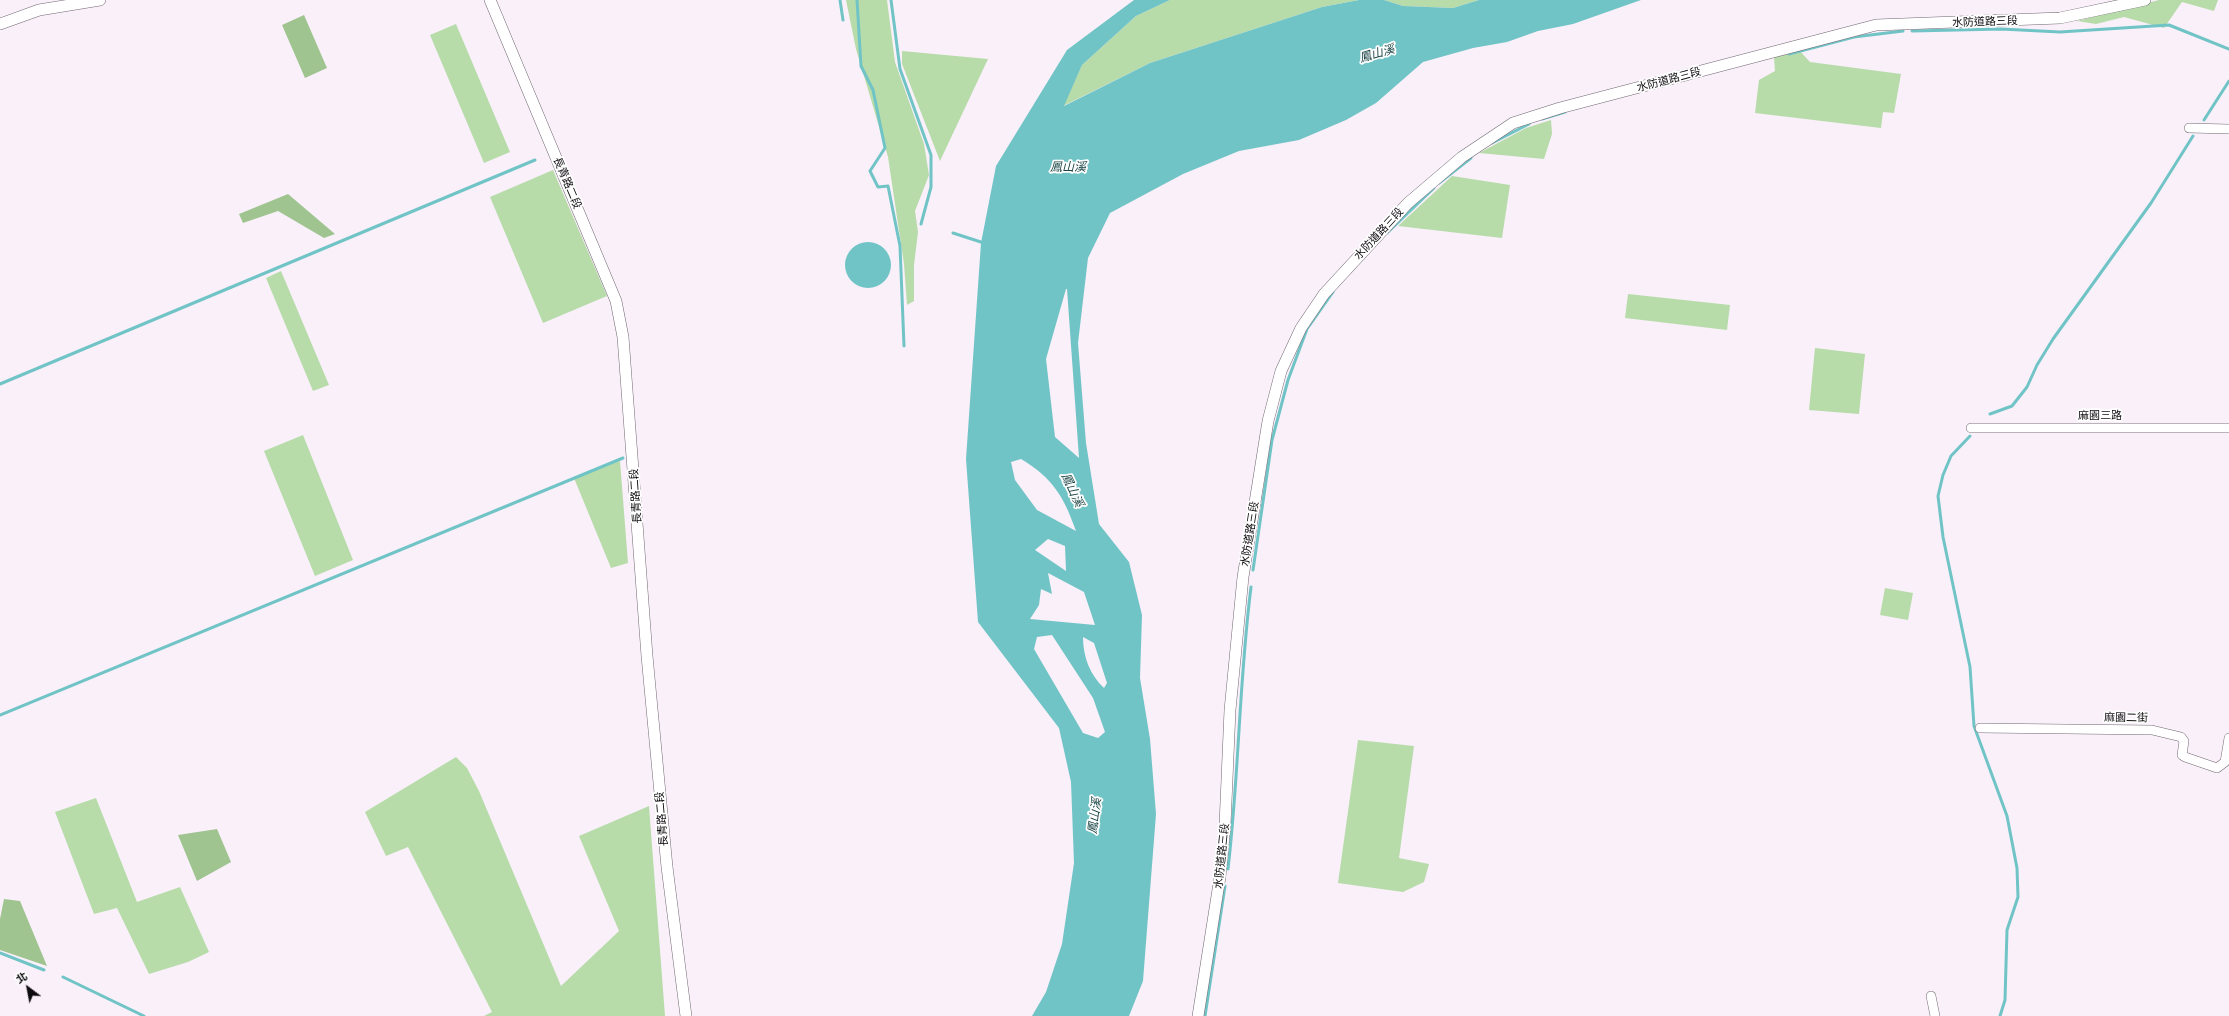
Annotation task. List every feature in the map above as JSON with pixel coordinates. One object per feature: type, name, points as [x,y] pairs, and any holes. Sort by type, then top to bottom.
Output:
[{"type":"street","points":[[0,24],[39,10],[100,0]]},
{"type":"street","name":"長青路二段","points":[[490,0],[616,302],[623,337],[648,664],[667,867],[686,1016]]},
{"type":"street","name":"水防道路三段","points":[[1198,1016],[1220,877],[1225,825],[1230,710],[1243,577],[1268,421],[1281,371],[1301,328],[1324,294],[1408,203],[1462,157],[1513,123],[1560,108],[1876,25],[2060,18],[2119,7],[2145,0]]},
{"type":"street","points":[[2189,128],[2229,129]]},
{"type":"street","name":"麻園三路","points":[[1971,428],[2229,428]]},
{"type":"street","name":"麻園二街","points":[[1980,728],[2152,730],[2181,737],[2184,741],[2182,755],[2217,768],[2225,762],[2229,738]]},
{"type":"street","points":[[1931,996],[1935,1016]]},
{"type":"green space","points":[[846,0],[887,0],[895,62],[924,144],[929,175],[915,211],[918,232],[914,265],[914,301],[907,305],[904,264],[888,157],[856,49]]},
{"type":"green space","points":[[1170,0],[1359,0],[1322,7],[1150,63],[1063,106],[1082,65],[1136,16]]},
{"type":"green space","points":[[1384,0],[1479,0],[1453,8],[1403,6]]},
{"type":"green space","points":[[2159,0],[2218,0],[2214,11],[2182,2],[2164,28],[2124,17],[2096,24],[2077,21]]},
{"type":"green space","points":[[304,15],[327,68],[305,78],[282,25]]},
{"type":"green space","points":[[456,24],[510,152],[484,163],[430,35]]},
{"type":"green space","points":[[1799,50],[1810,62],[1901,74],[1894,113],[1883,112],[1881,128],[1755,113],[1759,80],[1775,71],[1774,57]]},
{"type":"green space","points":[[902,51],[988,59],[940,161],[902,64]]},
{"type":"green space","points":[[1551,120],[1552,134],[1544,159],[1479,153],[1526,128]]},
{"type":"green space","points":[[553,170],[607,296],[543,323],[490,197]]},
{"type":"green space","points":[[1452,176],[1510,185],[1502,238],[1398,226]]},
{"type":"green space","points":[[288,194],[335,234],[324,238],[278,211],[243,223],[239,214]]},
{"type":"green space","points":[[281,271],[329,385],[313,391],[266,278]]},
{"type":"green space","points":[[1628,294],[1730,305],[1727,330],[1625,318]]},
{"type":"green space","points":[[1815,348],[1865,354],[1859,414],[1809,410]]},
{"type":"green space","points":[[303,435],[353,560],[315,576],[264,451]]},
{"type":"green space","points":[[620,461],[628,563],[611,568],[574,478]]},
{"type":"green space","points":[[1885,588],[1913,593],[1908,620],[1880,615]]},
{"type":"green space","points":[[1358,740],[1414,746],[1399,858],[1429,864],[1424,882],[1403,892],[1338,883]]},
{"type":"green space","points":[[456,757],[467,768],[479,791],[561,986],[619,931],[579,836],[649,806],[665,1016],[484,1016],[492,1012],[408,847],[386,856],[365,812]]},
{"type":"green space","points":[[96,798],[137,902],[180,887],[209,952],[188,962],[149,974],[117,908],[94,914],[55,812]]},
{"type":"green space","points":[[217,829],[231,862],[197,881],[178,835]]},
{"type":"green space","points":[[4,899],[20,901],[47,966],[0,950],[0,919]]},
{"type":"water","name":"鳳山溪","points":[[1134,0],[1170,0],[1136,16],[1082,65],[1064,106],[1150,63],[1322,7],[1359,0],[1384,0],[1403,6],[1453,8],[1479,0],[1641,0],[1573,24],[1538,31],[1507,42],[1473,48],[1423,62],[1376,103],[1346,120],[1299,140],[1239,151],[1183,174],[1110,213],[1088,258],[1078,343],[1086,443],[1099,524],[1129,562],[1142,615],[1140,678],[1150,739],[1156,814],[1143,981],[1129,1016],[1032,1016],[1046,992],[1062,944],[1074,863],[1071,782],[1059,728],[978,622],[966,459],[981,243],[996,166],[1067,50]],"holes":[[[1067,289],[1079,458],[1055,437],[1046,359]],[[1021,459],[1041,473],[1062,498],[1076,531],[1037,510],[1015,480],[1011,462]],[[1048,539],[1065,546],[1066,571],[1035,550]],[[1048,573],[1084,592],[1095,625],[1030,619],[1039,605],[1041,589],[1052,594]],[[1052,635],[1093,698],[1105,732],[1098,738],[1083,733],[1034,649],[1037,637]],[[1083,637],[1094,643],[1107,683],[1104,688],[1091,671],[1084,652]]]},
{"type":"water","points":[[863,242],[873,242],[881,246],[887,252],[891,260],[891,270],[887,278],[881,284],[873,288],[863,288],[855,284],[849,278],[845,270],[845,260],[849,252],[855,246]]},
{"type":"waterway","points":[[840,0],[843,20]]},
{"type":"waterway","points":[[857,0],[861,66],[873,90],[885,148],[870,171],[878,187],[888,186],[900,246],[904,346]]},
{"type":"waterway","points":[[891,0],[900,69],[931,155],[931,187],[921,224]]},
{"type":"waterway","points":[[1912,31],[2001,29],[2060,32],[2169,25],[2229,49]]},
{"type":"waterway","points":[[1789,54],[1854,37],[1903,31]]},
{"type":"waterway","points":[[2204,120],[2229,81]]},
{"type":"waterway","points":[[1542,119],[1565,112]]},
{"type":"waterway","points":[[1492,143],[1529,124]]},
{"type":"waterway","points":[[1990,414],[2012,406],[2027,387],[2037,365],[2053,339],[2151,203],[2193,136]]},
{"type":"waterway","points":[[1439,183],[1471,158]]},
{"type":"waterway","points":[[0,384],[535,160]]},
{"type":"waterway","points":[[1387,233],[1434,188]]},
{"type":"waterway","points":[[953,233],[984,243]]},
{"type":"waterway","points":[[1253,570],[1272,440],[1288,380],[1307,329],[1333,292]]},
{"type":"waterway","points":[[1970,436],[1951,456],[1943,475],[1938,496],[1943,537],[1970,667],[1974,726],[2007,816],[2017,868],[2018,897],[2007,930],[2005,1000],[2000,1016]]},
{"type":"waterway","points":[[0,715],[623,458]]},
{"type":"waterway","points":[[1228,869],[1235,798],[1244,658],[1251,587]]},
{"type":"waterway","points":[[1205,1016],[1225,886]]},
{"type":"waterway","points":[[0,953],[44,970]]},
{"type":"waterway","points":[[63,977],[144,1016]]}]
